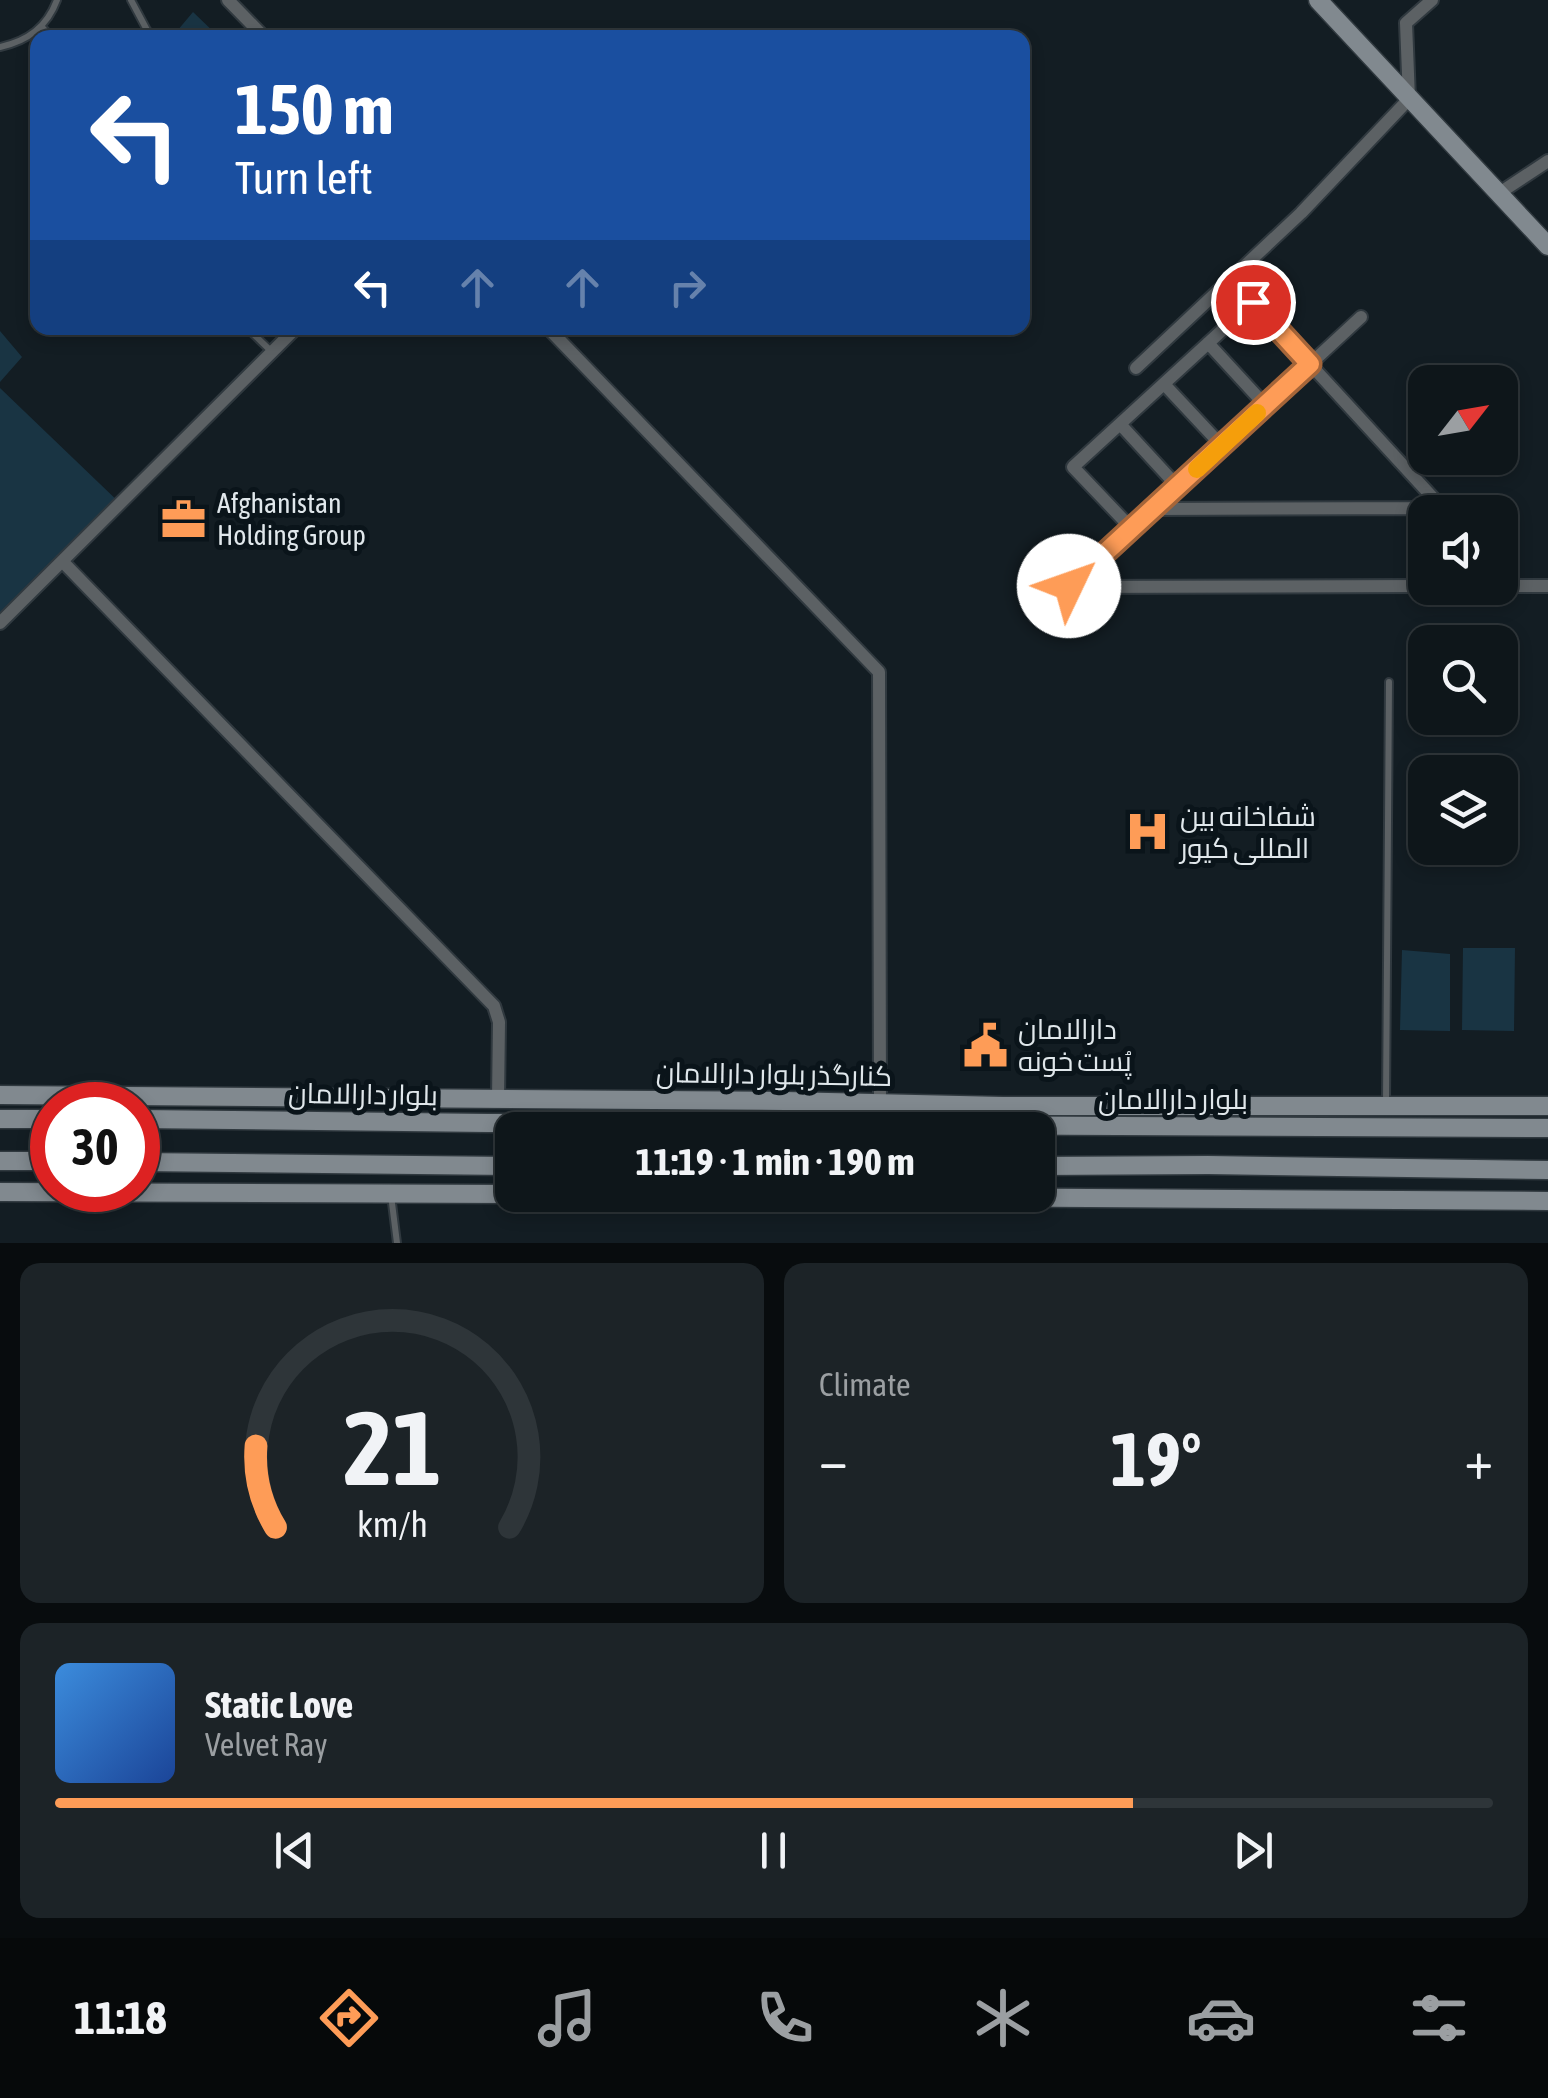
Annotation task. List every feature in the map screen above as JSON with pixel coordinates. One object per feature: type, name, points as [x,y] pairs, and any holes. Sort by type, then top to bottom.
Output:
[{"type":"street","points":[[228,0],[257,30]]},
{"type":"street","points":[[1318,0],[1548,246]]},
{"type":"street","points":[[1136,368],[1301,213],[1409,99],[1406,23],[1432,0]]},
{"type":"street","points":[[1498,194],[1548,161]]},
{"type":"street","points":[[1132,529],[1073,466],[1253,302],[1430,495]]},
{"type":"street","points":[[1361,316],[1132,529],[1062,586],[1408,586]]},
{"type":"street","points":[[0,623],[289,335]]},
{"type":"street","points":[[555,335],[879,672],[880,1103]]},
{"type":"street","points":[[1208,343],[1266,405]]},
{"type":"street","points":[[1164,384],[1222,446]]},
{"type":"street","points":[[1120,424],[1178,487]]},
{"type":"street","points":[[1154,509],[1408,510]]},
{"type":"street","points":[[62,561],[494,1006],[499,1022],[498,1099]]},
{"type":"street","points":[[1518,586],[1548,586]]},
{"type":"street","name":"کنارگذر بلوار دارالامان","points":[[0,1095],[1003,1106],[1548,1106]]},
{"type":"street","points":[[0,1119],[30,1119]]},
{"type":"street","name":"بلوار دارالامان","points":[[160,1119],[495,1123]]},
{"type":"street","name":"بلوار دارالامان","points":[[1055,1127],[1548,1128]]},
{"type":"street","points":[[0,1161],[30,1161]]},
{"type":"street","points":[[160,1162],[495,1166]]},
{"type":"street","points":[[1055,1166],[1548,1170]]},
{"type":"street","points":[[0,1192],[495,1194]]},
{"type":"street","points":[[1055,1197],[1548,1200]]},
{"type":"lane","points":[[36,30],[51,14],[56,0]]},
{"type":"lane","points":[[131,0],[147,30]]},
{"type":"lane","points":[[41,26],[45,30]]},
{"type":"lane","points":[[0,47],[17,44],[30,34]]},
{"type":"lane","points":[[254,335],[272,352]]},
{"type":"lane","points":[[1386,1105],[1389,682]]},
{"type":"lane","points":[[391,1194],[397,1243]]},
{"type":"shaded area","points":[[193,12],[212,30],[178,30]]},
{"type":"shaded area","points":[[0,331],[22,357],[0,382]]},
{"type":"shaded area","points":[[0,388],[124,507],[0,620]]},
{"type":"shaded area","points":[[1463,948],[1515,948],[1514,1031],[1462,1030]]},
{"type":"shaded area","points":[[1402,950],[1450,954],[1450,1031],[1400,1030]]},
{"type":"slow traffic","points":[[1197,469],[1257,413]]},
{"type":"place","name":"Afghanistan Holding Group","points":[[184,519]]},
{"type":"place","name":"شفاخانه بین المللی کیور","points":[[1147,832]]},
{"type":"place","name":"دارالامان پُست خونه","points":[[985,1045]]},
{"type":"route","points":[[1069,586],[1310,364],[1253,302]]}]
